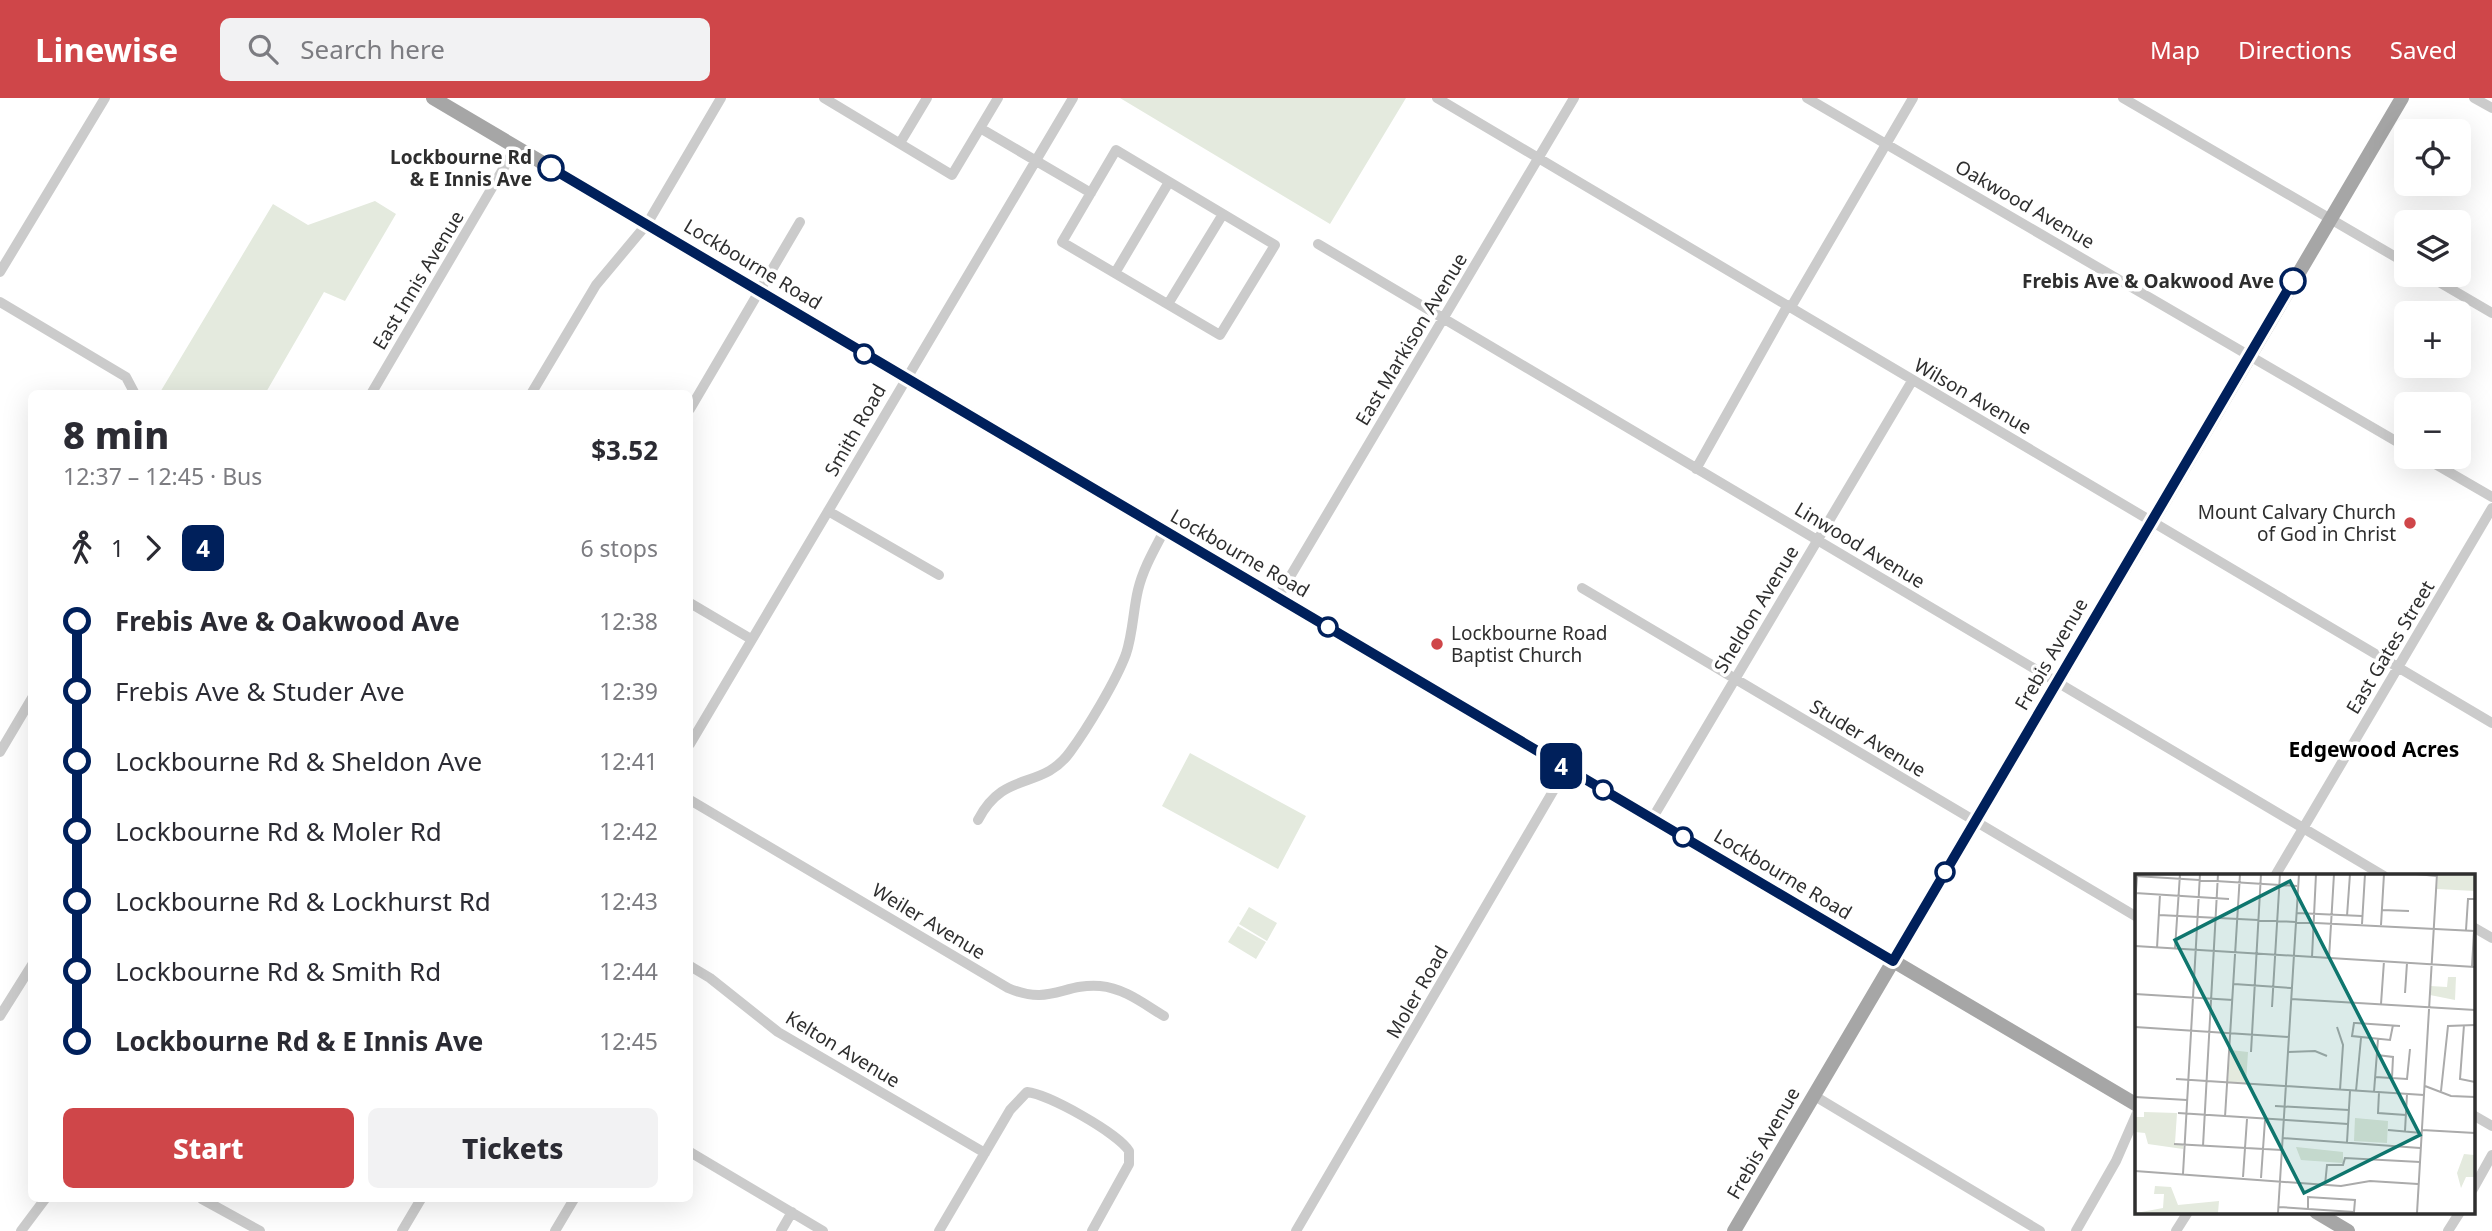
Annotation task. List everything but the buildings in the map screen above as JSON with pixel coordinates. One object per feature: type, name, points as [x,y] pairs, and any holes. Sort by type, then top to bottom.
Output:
[{"type":"main road","name":"Lockbourne Road","points":[[433,98],[2135,1104]]},
{"type":"main road","name":"Frebis Avenue","points":[[1740,1229],[1813,1095],[2402,98]]},
{"type":"main road","points":[[2319,1214],[2348,1231]]},
{"type":"street","points":[[0,272],[105,98]]},
{"type":"street","points":[[533,390],[596,285],[647,223],[721,98]]},
{"type":"street","points":[[900,144],[927,98]]},
{"type":"street","points":[[832,100],[952,175],[998,98]]},
{"type":"street","name":"Smith Road","points":[[693,739],[1073,98]]},
{"type":"street","name":"Wilson Avenue","points":[[1437,98],[2492,723]]},
{"type":"street","name":"East Markison Avenue","points":[[1278,597],[1574,98]]},
{"type":"street","name":"Oakwood Avenue","points":[[1807,98],[2394,440]]},
{"type":"street","points":[[1696,469],[1913,98]]},
{"type":"street","points":[[2123,98],[2394,256]]},
{"type":"street","points":[[2474,98],[2492,108]]},
{"type":"street","points":[[980,128],[1091,193]]},
{"type":"street","name":"East Innis Avenue","points":[[373,390],[516,148]]},
{"type":"street","points":[[1116,150],[1169,182],[1275,245],[1220,335],[1062,242],[1116,150]]},
{"type":"street","points":[[1115,272],[1169,182]]},
{"type":"street","points":[[1168,304],[1223,214]]},
{"type":"street","points":[[693,404],[800,222]]},
{"type":"street","name":"Linwood Avenue","points":[[1318,244],[2381,874]]},
{"type":"street","points":[[2448,287],[2492,313]]},
{"type":"street","points":[[0,302],[125,377],[133,390]]},
{"type":"street","name":"Sheldon Avenue","points":[[1653,819],[1912,381]]},
{"type":"street","points":[[2444,469],[2492,497]]},
{"type":"street","name":"East Gates Street","points":[[2276,874],[2492,508]]},
{"type":"street","points":[[828,511],[939,575]]},
{"type":"street","points":[[978,820],[999,792],[1010,785],[1051,772],[1071,751],[1122,663],[1138,591],[1147,564],[1164,531]]},
{"type":"street","name":"Studer Avenue","points":[[1582,588],[2135,915]]},
{"type":"street","points":[[693,605],[751,639]]},
{"type":"street","points":[[0,752],[28,705]]},
{"type":"street","name":"Moler Road","points":[[1296,1231],[1566,769]]},
{"type":"street","name":"Weiler Avenue","points":[[693,802],[1008,988],[1038,996],[1098,986],[1127,994],[1164,1016]]},
{"type":"street","points":[[2474,928],[2492,938]]},
{"type":"street","name":"Kelton Avenue","points":[[693,968],[710,978],[778,1032],[985,1153]]},
{"type":"street","points":[[0,1016],[28,971]]},
{"type":"street","points":[[939,1231],[1018,1098],[1027,1092],[1050,1098],[1126,1145],[1131,1157],[1092,1231]]},
{"type":"street","points":[[1813,1095],[2040,1231]]},
{"type":"street","points":[[2474,1116],[2492,1126]]},
{"type":"street","points":[[2076,1231],[2116,1161],[2135,1117]]},
{"type":"street","points":[[693,1154],[823,1231]]},
{"type":"street","points":[[2474,1187],[2492,1155]]},
{"type":"street","points":[[21,1231],[43,1202]]},
{"type":"street","points":[[211,1202],[260,1231]]},
{"type":"street","points":[[402,1231],[419,1202]]},
{"type":"street","points":[[555,1231],[572,1202]]},
{"type":"street","points":[[780,1231],[792,1212]]},
{"type":"street","points":[[2176,1231],[2187,1214]]},
{"type":"street","points":[[2448,1231],[2458,1214]]},
{"type":"shaded area","points":[[1120,98],[1406,98],[1330,224]]},
{"type":"shaded area","points":[[375,201],[396,214],[345,301],[324,292],[267,390],[161,390],[273,204],[308,225]]},
{"type":"shaded area","points":[[1190,753],[1306,816],[1278,869],[1162,806]]},
{"type":"shaded area","points":[[1249,907],[1277,923],[1267,941],[1239,924]]},
{"type":"shaded area","points":[[1238,926],[1266,942],[1256,959],[1228,942]]},
{"type":"bus line","name":"4","points":[[551,168],[1893,961],[2293,281]]},
{"type":"place","name":"Lockbourne Rd & E Innis Ave","points":[[551,168]]},
{"type":"place","name":"Frebis Ave & Oakwood Ave","points":[[2293,281]]},
{"type":"place","name":"Mount Calvary Church of God in Christ","points":[[2410,523]]},
{"type":"place","name":"Lockbourne Road Baptist Church","points":[[1437,644]]},
{"type":"district","name":"Edgewood Acres","points":[[2374,749]]}]
